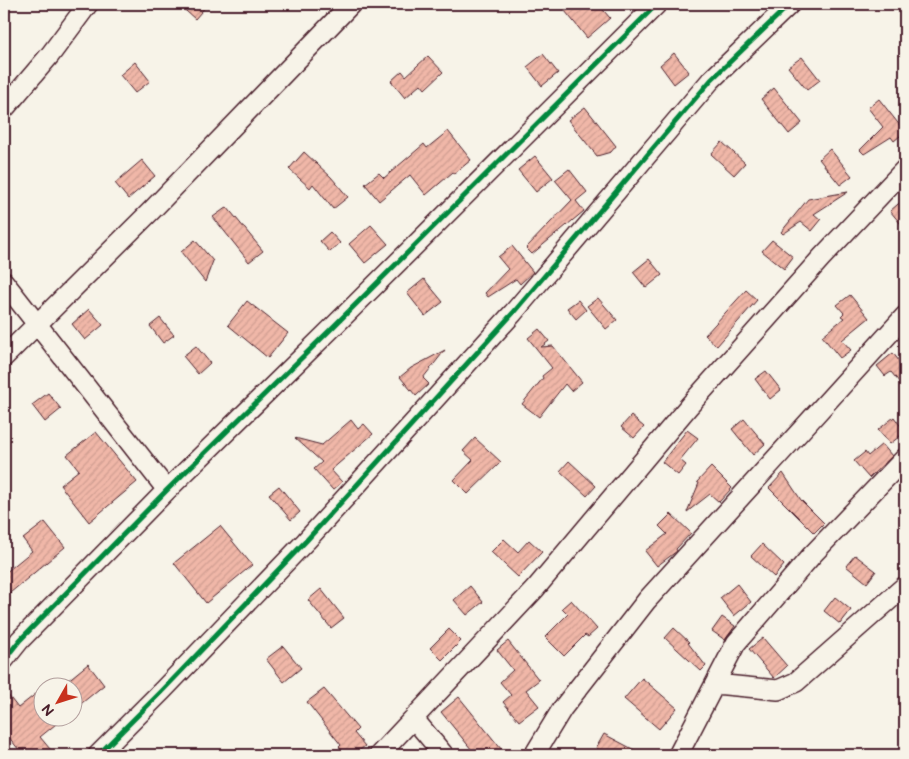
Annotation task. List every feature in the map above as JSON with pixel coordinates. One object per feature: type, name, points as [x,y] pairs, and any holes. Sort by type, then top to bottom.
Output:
[{"type":"street","points":[[4,109],[50,55],[88,4]]},
{"type":"street","points":[[4,357],[151,211],[352,4]]},
{"type":"street","points":[[4,660],[20,640],[167,490],[657,4]]},
{"type":"street","points":[[98,755],[306,541],[513,312],[711,80],[790,4]]},
{"type":"street","points":[[379,755],[535,589],[689,406],[809,271],[905,169]]},
{"type":"street","points":[[4,282],[167,490]]},
{"type":"street","points":[[534,755],[562,709],[647,600],[905,316]]},
{"type":"street","points":[[678,755],[736,643],[812,556],[905,458]]},
{"type":"street","points":[[715,684],[778,690],[796,682],[905,586]]},
{"type":"street","points":[[414,719],[444,755]]},
{"type":"building","points":[[178,4],[208,4],[195,19]]},
{"type":"building","points":[[574,4],[598,4],[610,18],[587,38],[565,11]]},
{"type":"building","points":[[674,53],[689,72],[674,84],[660,65]]},
{"type":"building","points":[[543,54],[558,73],[542,86],[527,67]]},
{"type":"building","points":[[428,56],[443,72],[425,89],[421,84],[405,98],[391,81],[402,71],[406,76]]},
{"type":"building","points":[[802,57],[820,80],[807,90],[788,67]]},
{"type":"building","points":[[135,62],[150,81],[135,93],[120,75]]},
{"type":"building","points":[[774,88],[802,123],[789,134],[761,99]]},
{"type":"building","points":[[879,99],[905,132],[894,141],[891,137],[864,154],[860,150],[883,127],[868,108]]},
{"type":"building","points":[[585,107],[616,146],[611,152],[597,156],[568,120]]},
{"type":"building","points":[[448,131],[471,160],[454,174],[453,172],[426,195],[410,175],[379,201],[365,184],[379,173],[384,178],[424,144],[427,148]]},
{"type":"building","points":[[722,142],[745,163],[734,175],[711,154]]},
{"type":"building","points":[[830,149],[852,176],[840,185],[819,159]]},
{"type":"building","points":[[304,152],[331,177],[348,197],[333,209],[313,184],[310,188],[289,169]]},
{"type":"building","points":[[535,156],[553,178],[536,192],[518,170]]},
{"type":"building","points":[[142,160],[155,176],[128,199],[115,183]]},
{"type":"building","points":[[569,169],[587,192],[576,201],[584,211],[532,254],[526,248],[572,200],[555,180]]},
{"type":"building","points":[[848,192],[814,214],[821,220],[812,231],[801,222],[783,234],[781,232],[808,199]]},
{"type":"building","points":[[905,198],[905,229],[890,211]]},
{"type":"building","points":[[227,207],[263,251],[249,262],[213,217]]},
{"type":"building","points":[[371,225],[388,244],[365,263],[349,244]]},
{"type":"building","points":[[330,232],[340,243],[330,252],[320,241]]},
{"type":"building","points":[[195,240],[213,261],[205,282],[181,252]]},
{"type":"building","points":[[772,240],[793,257],[784,269],[762,251]]},
{"type":"building","points":[[512,246],[533,272],[520,284],[516,279],[488,297],[485,293],[508,269],[498,257]]},
{"type":"building","points":[[649,259],[662,275],[646,288],[633,272]]},
{"type":"building","points":[[424,279],[443,302],[425,316],[407,293]]},
{"type":"building","points":[[746,290],[757,300],[717,346],[705,335]]},
{"type":"building","points":[[850,295],[869,318],[842,340],[851,350],[840,358],[822,336],[844,318],[841,316],[844,313],[837,305]]},
{"type":"building","points":[[598,298],[617,320],[606,329],[587,306]]},
{"type":"building","points":[[578,300],[586,310],[576,319],[567,308]]},
{"type":"building","points":[[247,301],[288,333],[268,358],[228,325]]},
{"type":"building","points":[[89,309],[103,325],[85,340],[72,324]]},
{"type":"building","points":[[160,318],[174,335],[163,343],[150,326]]},
{"type":"building","points":[[539,329],[549,341],[541,347],[553,346],[582,382],[571,391],[565,384],[539,417],[522,404],[543,378],[542,376],[552,368],[528,338]]},
{"type":"building","points":[[196,346],[210,363],[198,374],[183,356]]},
{"type":"building","points":[[445,350],[423,378],[429,384],[416,396],[400,377],[411,368]]},
{"type":"building","points":[[893,353],[905,369],[905,389],[891,372],[885,376],[877,366]]},
{"type":"building","points":[[766,371],[781,390],[770,399],[755,379]]},
{"type":"building","points":[[48,393],[61,409],[45,422],[32,405]]},
{"type":"building","points":[[631,416],[644,427],[634,438],[621,427]]},
{"type":"building","points":[[894,417],[905,432],[890,444],[878,430]]},
{"type":"building","points":[[744,419],[765,444],[753,455],[732,429]]},
{"type":"building","points":[[351,420],[358,429],[364,424],[373,434],[331,470],[342,482],[333,490],[314,469],[322,462],[295,438],[322,445]]},
{"type":"building","points":[[687,430],[698,438],[680,460],[686,465],[678,475],[662,462]]},
{"type":"building","points":[[96,432],[137,482],[89,522],[60,485],[79,470],[67,455]]},
{"type":"building","points":[[475,438],[501,462],[468,494],[454,480],[473,460],[463,451]]},
{"type":"building","points":[[882,444],[892,456],[869,478],[854,461],[865,452],[868,456]]},
{"type":"building","points":[[569,461],[596,486],[587,496],[560,471]]},
{"type":"building","points":[[711,467],[732,488],[719,502],[710,494],[687,512],[699,483],[697,482]]},
{"type":"building","points":[[783,473],[801,500],[824,523],[814,533],[769,488]]},
{"type":"building","points":[[279,486],[300,512],[291,520],[269,494]]},
{"type":"building","points":[[671,514],[691,533],[676,549],[677,551],[657,566],[645,551],[667,534],[659,526]]},
{"type":"building","points":[[45,522],[65,547],[4,598],[4,574],[32,551],[23,539]]},
{"type":"building","points":[[220,526],[252,565],[206,603],[174,563]]},
{"type":"building","points":[[504,539],[518,552],[529,540],[542,552],[518,577],[491,552]]},
{"type":"building","points":[[762,544],[784,565],[774,577],[751,556]]},
{"type":"building","points":[[855,555],[876,571],[867,583],[846,566]]},
{"type":"building","points":[[737,584],[751,602],[734,616],[720,598]]},
{"type":"building","points":[[470,586],[483,602],[467,615],[454,600]]},
{"type":"building","points":[[321,589],[344,618],[331,628],[308,600]]},
{"type":"building","points":[[835,597],[851,610],[840,624],[824,611]]},
{"type":"building","points":[[571,600],[597,629],[588,637],[585,635],[564,656],[545,637],[568,614],[562,608]]},
{"type":"building","points":[[722,617],[735,626],[725,640],[712,631]]},
{"type":"building","points":[[674,628],[689,642],[706,666],[701,671],[665,638]]},
{"type":"building","points":[[449,629],[461,641],[442,660],[430,648]]},
{"type":"building","points":[[763,638],[787,666],[774,678],[749,649]]},
{"type":"building","points":[[508,641],[539,680],[526,690],[539,706],[519,721],[503,702],[511,695],[500,682],[513,670],[497,650]]},
{"type":"building","points":[[283,646],[301,668],[284,682],[266,659]]},
{"type":"building","points":[[88,664],[104,685],[82,703],[82,676],[73,676]]},
{"type":"building","points":[[642,678],[677,708],[659,729],[624,699]]},
{"type":"building","points":[[324,689],[358,729],[354,733],[365,746],[354,755],[345,755],[339,747],[341,745],[307,702]]},
{"type":"building","points":[[4,690],[18,708],[32,697],[32,726],[54,726],[40,737],[55,755],[23,755],[4,731]]},
{"type":"building","points":[[459,697],[506,755],[476,755],[441,712]]},
{"type":"building","points":[[604,734],[644,755],[610,755],[596,748]]},
{"type":"cycle path","points":[[4,660],[20,640],[167,490],[657,4]]},
{"type":"cycle path","points":[[98,755],[306,541],[513,313],[711,80],[790,4]]}]
